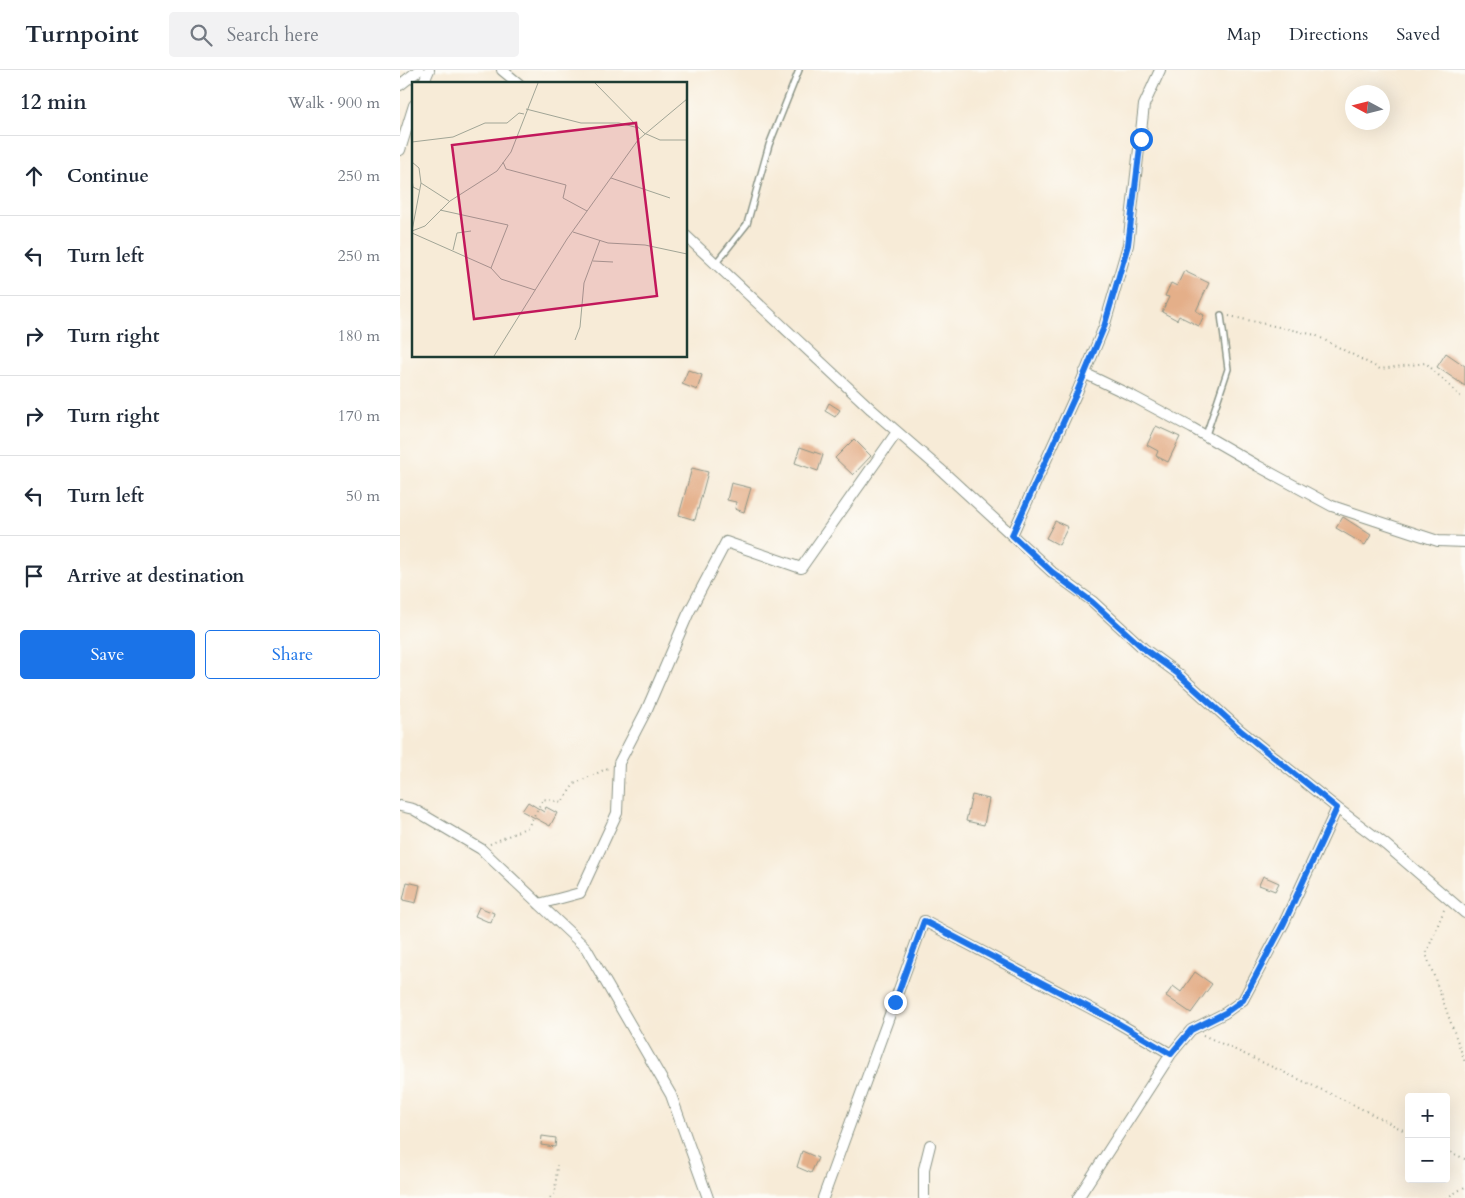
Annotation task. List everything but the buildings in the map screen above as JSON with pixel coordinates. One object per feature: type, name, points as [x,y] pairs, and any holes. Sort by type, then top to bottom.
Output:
[{"type":"street","points":[[400,85],[419,70]]},
{"type":"street","points":[[424,82],[429,70]]},
{"type":"street","points":[[502,70],[517,82]]},
{"type":"street","points":[[1012,535],[1077,392],[1104,327],[1128,245],[1144,105],[1160,70]]},
{"type":"street","points":[[400,150],[412,111]]},
{"type":"street","points":[[688,238],[825,367],[1052,572],[1092,602],[1143,648],[1177,673],[1240,730],[1386,845],[1448,900],[1465,912]]},
{"type":"street","points":[[1084,374],[1134,397],[1332,506],[1438,541],[1465,542]]},
{"type":"street","points":[[539,904],[580,893],[617,813],[619,763],[647,709],[688,614],[726,542],[801,568],[897,432]]},
{"type":"street","points":[[400,806],[413,809],[481,848],[586,948],[671,1095],[708,1198]]},
{"type":"street","points":[[1078,1198],[1171,1054],[1191,1030],[1225,1013],[1243,1000],[1284,923],[1337,808]]},
{"type":"street","points":[[823,1198],[924,921],[1111,1019],[1171,1054]]},
{"type":"street","points":[[924,1198],[924,1169],[930,1145]]},
{"type":"lane","points":[[716,264],[747,224],[769,145],[799,70]]},
{"type":"lane","points":[[1206,436],[1228,370],[1222,315]]},
{"type":"path","points":[[1222,315],[1315,335],[1380,369],[1426,363],[1461,397]]},
{"type":"path","points":[[481,848],[528,827],[543,799],[562,802],[574,784],[619,763]]},
{"type":"path","points":[[1448,900],[1426,954],[1465,1062]]},
{"type":"path","points":[[1191,1030],[1346,1101],[1405,1132]]},
{"type":"path","points":[[1450,1152],[1465,1159]]},
{"type":"path","points":[[550,1198],[555,1194],[557,1165]]},
{"type":"path","points":[[1446,1198],[1465,1187]]},
{"type":"route","points":[[895,1002],[924,921],[1111,1019],[1171,1054],[1191,1030],[1225,1013],[1243,1000],[1284,923],[1337,808],[1240,730],[1177,673],[1143,648],[1092,602],[1052,572],[1012,535],[1077,392],[1104,327],[1128,245],[1141,139]]}]
